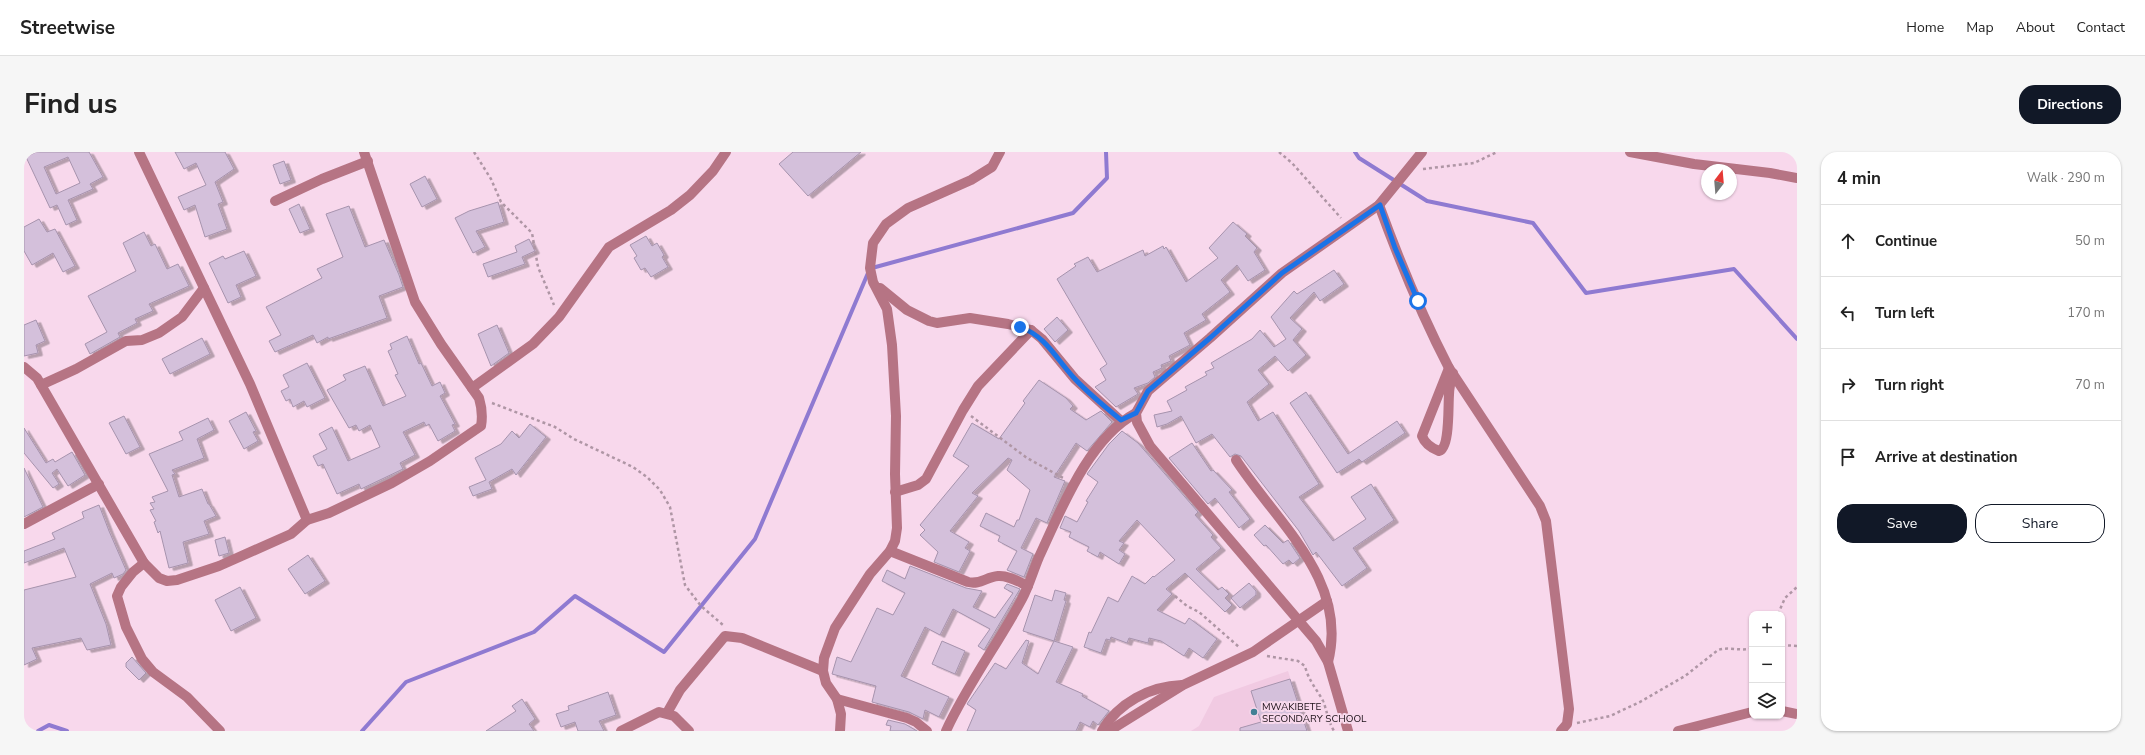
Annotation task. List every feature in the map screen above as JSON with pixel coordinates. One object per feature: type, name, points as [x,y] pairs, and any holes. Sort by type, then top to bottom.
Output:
[{"type":"street","points":[[139,152],[250,384],[307,520]]},
{"type":"street","points":[[472,388],[533,344],[559,317],[609,247],[671,210],[690,195],[713,171],[726,152]]},
{"type":"street","points":[[840,731],[841,714],[837,699],[826,683],[823,671],[824,658],[835,628],[870,574],[890,551],[895,541],[897,528],[895,492],[896,416],[892,345],[887,309],[873,282],[870,268],[873,243],[886,224],[908,208],[971,180],[992,167],[1000,152]]},
{"type":"street","points":[[1348,731],[1328,662],[1316,641],[1150,446],[1137,422],[1136,413],[1148,391],[1282,273],[1380,205],[1422,152]]},
{"type":"street","points":[[1630,152],[1694,164],[1770,173],[1797,178]]},
{"type":"street","points":[[24,367],[33,372],[144,563],[159,578],[176,580],[219,566],[269,545],[291,534],[307,520],[343,507],[392,483],[474,432],[481,426],[483,416],[478,398],[441,344],[415,302],[366,156],[275,201]]},
{"type":"street","points":[[1380,205],[1407,276],[1451,370],[1540,506],[1546,521],[1568,695],[1569,709],[1564,728]]},
{"type":"street","points":[[873,282],[893,301],[929,322],[937,323],[970,318],[1008,324],[1030,330],[1042,339],[1075,379],[1121,420]]},
{"type":"street","points":[[41,385],[76,369],[126,341],[142,340],[159,333],[182,317],[204,288]]},
{"type":"street","points":[[895,492],[918,485],[926,479],[963,410],[978,386],[1030,330]]},
{"type":"street","points":[[1451,370],[1446,438],[1442,450],[1439,451],[1432,449],[1424,441],[1422,436],[1451,370]]},
{"type":"street","points":[[946,731],[1028,586],[1075,483],[1092,456],[1121,420],[1136,413]]},
{"type":"street","points":[[1236,460],[1312,564],[1328,601],[1333,634],[1328,662]]},
{"type":"street","points":[[24,524],[99,484]]},
{"type":"street","points":[[890,551],[968,582],[980,583],[998,576],[1011,578],[1028,586]]},
{"type":"street","points":[[144,563],[133,572],[120,588],[117,596],[126,627],[142,659],[153,672],[187,697],[220,731]]},
{"type":"street","points":[[1109,731],[1183,685],[1251,654],[1328,601]]},
{"type":"street","points":[[668,713],[680,690],[720,639],[732,636],[742,638],[823,671]]},
{"type":"street","points":[[1102,731],[1113,715],[1127,704],[1144,694],[1166,686],[1183,685]]},
{"type":"street","points":[[837,699],[907,718],[916,722],[927,731]]},
{"type":"street","points":[[621,731],[659,712],[668,713],[674,716],[689,731]]},
{"type":"street","points":[[1785,712],[1797,714]]},
{"type":"street","points":[[1678,731],[1749,713]]},
{"type":"path","points":[[474,152],[491,179],[501,202],[532,233],[538,267],[559,317]]},
{"type":"path","points":[[1279,152],[1292,163],[1349,227]]},
{"type":"path","points":[[1408,170],[1440,169],[1474,164],[1497,152]]},
{"type":"path","points":[[478,398],[550,424],[574,439],[633,467],[647,477],[660,490],[670,507],[685,585],[693,596],[732,636]]},
{"type":"path","points":[[963,410],[1027,458],[1075,483]]},
{"type":"path","points":[[1779,611],[1785,598],[1797,587]]},
{"type":"path","points":[[1175,596],[1187,606],[1199,612],[1251,654],[1298,661],[1305,666],[1310,683],[1322,699],[1328,721],[1334,731]]},
{"type":"path","points":[[1785,645],[1797,646]]},
{"type":"path","points":[[1564,728],[1610,716],[1640,702],[1685,676],[1718,650],[1724,648],[1743,650],[1749,649]]},
{"type":"shaded area","name":"MWAKIBETE SECONDARY SCHOOL","points":[[1288,671],[1307,731],[1191,731],[1199,726],[1214,697]]},
{"type":"building","points":[[36,152],[89,152],[103,177],[90,184],[93,189],[68,200],[77,220],[66,225],[57,205],[50,208],[26,157]],"holes":[[[68,157],[80,183],[56,194],[44,167]]]},
{"type":"building","points":[[175,152],[225,152],[234,169],[215,182],[223,202],[218,204],[227,229],[205,237],[195,205],[184,210],[178,197],[206,185],[196,163],[184,169]]},
{"type":"building","points":[[793,152],[861,152],[808,196],[779,164]]},
{"type":"building","points":[[284,161],[291,180],[280,184],[273,165]]},
{"type":"building","points":[[425,176],[437,199],[422,207],[410,184]]},
{"type":"building","points":[[498,202],[504,222],[476,231],[485,247],[473,253],[455,218],[469,211]]},
{"type":"building","points":[[299,204],[310,229],[300,233],[289,209]]},
{"type":"building","points":[[349,206],[365,247],[384,240],[403,287],[379,296],[387,318],[328,339],[328,337],[317,343],[313,335],[275,352],[269,341],[281,335],[266,307],[322,278],[317,269],[343,257],[326,214]]},
{"type":"building","points":[[39,219],[47,232],[55,229],[75,266],[63,272],[53,253],[32,265],[24,251],[24,227]]},
{"type":"building","points":[[1233,222],[1247,234],[1245,236],[1257,248],[1254,252],[1265,270],[1248,281],[1237,265],[1221,280],[1230,292],[1202,314],[1206,320],[1184,333],[1190,345],[1169,356],[1171,361],[1161,365],[1162,368],[1153,372],[1155,377],[1148,383],[1134,388],[1138,394],[1116,407],[1095,387],[1106,380],[1100,369],[1107,364],[1057,279],[1076,266],[1074,264],[1088,257],[1097,272],[1143,250],[1145,256],[1163,246],[1164,249],[1166,247],[1186,282],[1218,258],[1209,248]]},
{"type":"building","points":[[144,232],[151,246],[155,244],[167,269],[178,264],[189,286],[149,304],[153,311],[135,319],[137,323],[118,333],[120,337],[90,354],[85,344],[107,332],[88,296],[136,271],[123,243]]},
{"type":"building","points":[[646,236],[652,246],[657,243],[664,255],[662,257],[668,267],[651,277],[645,268],[641,270],[634,258],[637,256],[630,245]]},
{"type":"building","points":[[529,239],[535,251],[522,257],[525,264],[488,277],[483,264],[517,252],[515,246]]},
{"type":"building","points":[[244,251],[256,276],[236,285],[241,297],[228,303],[209,263],[223,256],[225,259]]},
{"type":"building","points":[[1334,270],[1344,284],[1320,301],[1314,292],[1290,318],[1302,329],[1293,340],[1306,355],[1288,371],[1275,356],[1258,370],[1269,384],[1247,402],[1258,421],[1273,412],[1319,484],[1299,497],[1333,541],[1366,519],[1351,497],[1371,484],[1394,520],[1353,548],[1367,568],[1342,586],[1316,552],[1313,555],[1299,531],[1241,456],[1235,454],[1230,457],[1212,434],[1196,443],[1181,416],[1167,424],[1157,427],[1154,415],[1172,411],[1167,401],[1187,390],[1185,387],[1207,375],[1205,372],[1214,368],[1211,363],[1252,339],[1260,330],[1274,347],[1286,339],[1271,317],[1294,291],[1297,294]]},
{"type":"building","points":[[1057,317],[1068,330],[1055,342],[1044,329]]},
{"type":"building","points":[[36,320],[45,341],[36,345],[38,353],[24,356],[24,325]]},
{"type":"building","points":[[497,325],[509,353],[491,366],[478,334]]},
{"type":"building","points":[[407,336],[419,364],[421,363],[432,386],[440,382],[445,393],[440,396],[455,424],[452,425],[455,431],[438,441],[429,424],[426,426],[424,422],[403,432],[415,455],[400,463],[403,469],[361,489],[359,484],[337,494],[323,464],[318,466],[313,456],[327,449],[319,434],[332,427],[348,461],[380,447],[370,425],[359,431],[356,425],[349,428],[327,390],[346,380],[343,375],[365,366],[383,406],[406,396],[395,375],[398,374],[388,351],[392,349],[390,344]]},
{"type":"building","points":[[202,338],[210,354],[170,374],[162,359]]},
{"type":"building","points":[[307,363],[325,398],[307,407],[304,401],[293,407],[290,399],[286,401],[281,391],[289,387],[283,375]]},
{"type":"building","points":[[1039,380],[1066,398],[1073,406],[1070,409],[1086,420],[1101,411],[1112,422],[1087,451],[1076,443],[1054,477],[1065,481],[1047,523],[1036,518],[1021,548],[1033,554],[1024,577],[1007,570],[1017,551],[998,541],[1000,536],[980,526],[986,513],[1014,527],[1017,520],[1019,520],[1030,490],[1007,470],[1012,460],[1008,458],[972,493],[978,496],[950,531],[969,542],[965,548],[970,551],[959,572],[934,562],[938,552],[920,535],[925,530],[920,525],[969,466],[953,456],[972,423],[999,439],[1025,403],[1023,401]]},
{"type":"building","points":[[1306,392],[1348,454],[1397,421],[1405,433],[1362,462],[1359,459],[1337,473],[1290,403]]},
{"type":"building","points":[[246,412],[256,431],[253,432],[258,441],[244,449],[229,421]]},
{"type":"building","points":[[124,416],[140,447],[126,454],[109,423]]},
{"type":"building","points":[[208,418],[214,430],[197,439],[204,458],[172,470],[175,474],[172,475],[179,497],[202,489],[208,504],[216,516],[204,521],[209,534],[183,542],[188,563],[169,568],[160,531],[158,533],[154,522],[156,521],[150,510],[154,509],[150,503],[155,502],[152,497],[168,491],[149,454],[183,440],[179,432]]},
{"type":"building","points":[[530,424],[546,437],[516,475],[512,469],[489,482],[492,489],[473,496],[469,487],[486,480],[475,458],[501,444],[512,431],[519,438]]},
{"type":"building","points":[[24,428],[46,463],[53,459],[55,462],[72,452],[85,475],[68,486],[57,469],[52,473],[59,484],[53,488],[24,453]]},
{"type":"building","points":[[1122,431],[1138,443],[1198,512],[1195,515],[1213,535],[1211,537],[1221,548],[1196,569],[1218,590],[1222,587],[1229,594],[1225,598],[1232,605],[1225,612],[1185,573],[1166,589],[1172,594],[1157,610],[1185,624],[1189,618],[1217,639],[1203,658],[1189,648],[1184,656],[1161,641],[1149,638],[1148,643],[1129,638],[1127,643],[1111,637],[1110,640],[1106,639],[1101,653],[1084,647],[1089,632],[1091,633],[1108,597],[1118,602],[1132,576],[1145,584],[1153,576],[1154,577],[1175,560],[1137,520],[1119,541],[1124,543],[1119,550],[1125,554],[1119,564],[1100,552],[1098,557],[1087,551],[1089,547],[1069,537],[1071,532],[1060,528],[1065,516],[1077,522],[1088,502],[1086,501],[1098,482],[1087,474],[1109,444]]},
{"type":"building","points":[[1192,443],[1211,471],[1213,470],[1232,490],[1229,492],[1250,519],[1239,528],[1215,498],[1208,504],[1169,458]]},
{"type":"building","points":[[24,468],[43,507],[24,517]]},
{"type":"building","points":[[99,505],[126,570],[123,574],[114,578],[112,573],[90,584],[106,624],[111,645],[87,650],[81,638],[32,648],[37,659],[24,665],[24,590],[76,577],[64,548],[24,563],[24,551],[55,539],[52,533],[84,518],[82,512]]},
{"type":"building","points":[[1265,525],[1283,543],[1288,540],[1300,558],[1293,564],[1289,560],[1283,564],[1266,545],[1264,546],[1254,535]]},
{"type":"building","points":[[225,537],[229,553],[219,556],[215,540]]},
{"type":"building","points":[[308,555],[325,581],[305,594],[288,569]]},
{"type":"building","points":[[910,566],[966,588],[982,591],[973,607],[995,618],[1013,593],[1004,588],[1007,584],[1020,589],[984,650],[978,646],[990,629],[953,609],[940,635],[925,627],[901,676],[949,697],[939,717],[925,710],[923,719],[909,712],[872,702],[876,686],[832,674],[837,657],[851,662],[877,608],[893,615],[905,593],[882,581],[887,570],[905,579]]},
{"type":"building","points":[[1249,583],[1256,591],[1256,595],[1240,608],[1231,598]]},
{"type":"building","points":[[240,587],[256,618],[231,631],[215,600]]},
{"type":"building","points":[[1055,590],[1066,593],[1064,600],[1066,601],[1054,641],[1023,631],[1035,595],[1052,601]]},
{"type":"building","points":[[1026,640],[1029,641],[1022,663],[1038,674],[1054,641],[1073,647],[1056,682],[1083,694],[1082,696],[1109,711],[1098,725],[1093,721],[1090,727],[1080,722],[1076,731],[967,731],[976,710],[967,704],[995,663],[1006,669]]},
{"type":"building","points":[[942,641],[965,651],[955,674],[932,664]]},
{"type":"building","points":[[132,657],[146,673],[139,680],[126,667],[126,663]]},
{"type":"building","points":[[1290,679],[1307,731],[1240,731],[1240,728],[1261,722],[1251,691]]},
{"type":"building","points":[[608,692],[616,715],[599,721],[604,731],[578,731],[575,722],[561,727],[556,714],[569,710],[568,706]]},
{"type":"building","points":[[522,699],[535,719],[529,724],[534,731],[486,731],[516,711],[512,706]]},
{"type":"building","points":[[888,720],[905,724],[917,731],[890,731],[891,726],[886,725]]},
{"type":"waterway","points":[[872,268],[1073,213],[1107,178],[1106,152]]},
{"type":"waterway","points":[[1355,152],[1359,158],[1427,201],[1533,223],[1586,293],[1734,269],[1797,339]]},
{"type":"waterway","points":[[362,731],[406,682],[534,632],[575,596],[664,652],[755,539],[868,273]]},
{"type":"waterway","points":[[38,731],[49,725],[67,731]]},
{"type":"place","name":"MWAKIBETE SECONDARY SCHOOL","points":[[1254,712]]},
{"type":"route","points":[[1020,327],[1030,330],[1042,339],[1075,379],[1100,403],[1121,420],[1136,413],[1141,401],[1148,391],[1282,273],[1380,205],[1395,248],[1418,301]]}]
